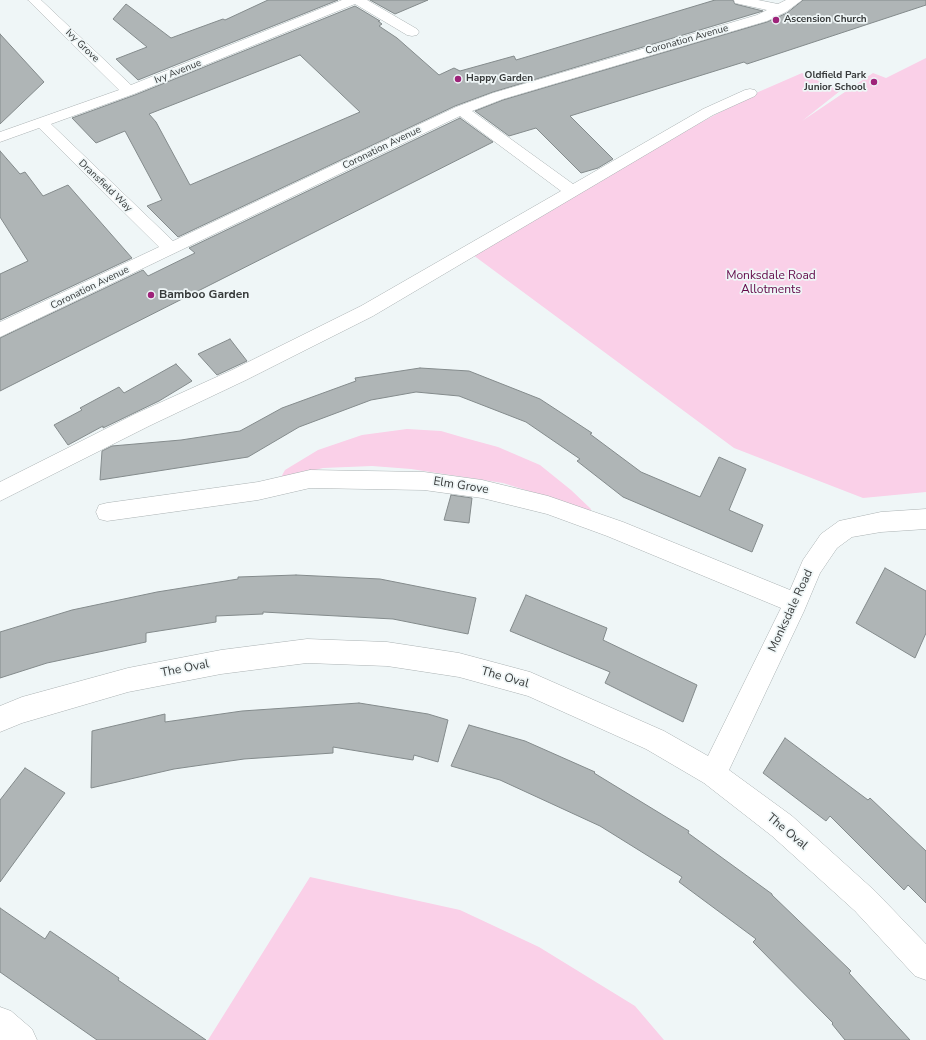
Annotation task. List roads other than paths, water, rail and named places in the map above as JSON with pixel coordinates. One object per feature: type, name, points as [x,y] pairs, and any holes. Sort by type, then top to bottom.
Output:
[{"type":"street","name":"Ivy Grove","points":[[34,0],[129,91]]},
{"type":"street","name":"Ivy Avenue","points":[[0,138],[129,91],[353,0]]},
{"type":"street","points":[[358,0],[412,32]]},
{"type":"street","points":[[740,0],[780,9]]},
{"type":"street","name":"Coronation Avenue","points":[[0,330],[461,110],[498,96],[762,18],[796,0]]},
{"type":"street","points":[[0,492],[142,420],[239,375],[367,311],[708,112],[750,94]]},
{"type":"street","points":[[461,110],[572,191]]},
{"type":"street","name":"Dransfield Way","points":[[41,122],[171,249]]},
{"type":"street","name":"Elm Grove","points":[[107,512],[258,491],[310,479],[424,481],[482,489],[548,505],[615,529],[796,602]]},
{"type":"street","name":"Monksdale Road","points":[[713,774],[796,602],[811,567],[829,541],[847,528],[881,522],[926,519]]},
{"type":"street","name":"The Oval","points":[[0,719],[22,710],[128,680],[221,662],[307,651],[387,654],[459,664],[530,684],[655,740],[713,774],[782,826],[865,901],[926,965]]},
{"type":"street","points":[[0,1022],[21,1040]]},
{"type":"place","name":"Ascension Church","points":[[776,20]]},
{"type":"place","name":"Happy Garden","points":[[458,79]]},
{"type":"place","name":"Oldfield Park Junior School","points":[[874,82]]},
{"type":"place","name":"Bamboo Garden","points":[[151,295]]},
{"type":"park label","name":"Monksdale Road Allotments","points":[[771,283]]}]
